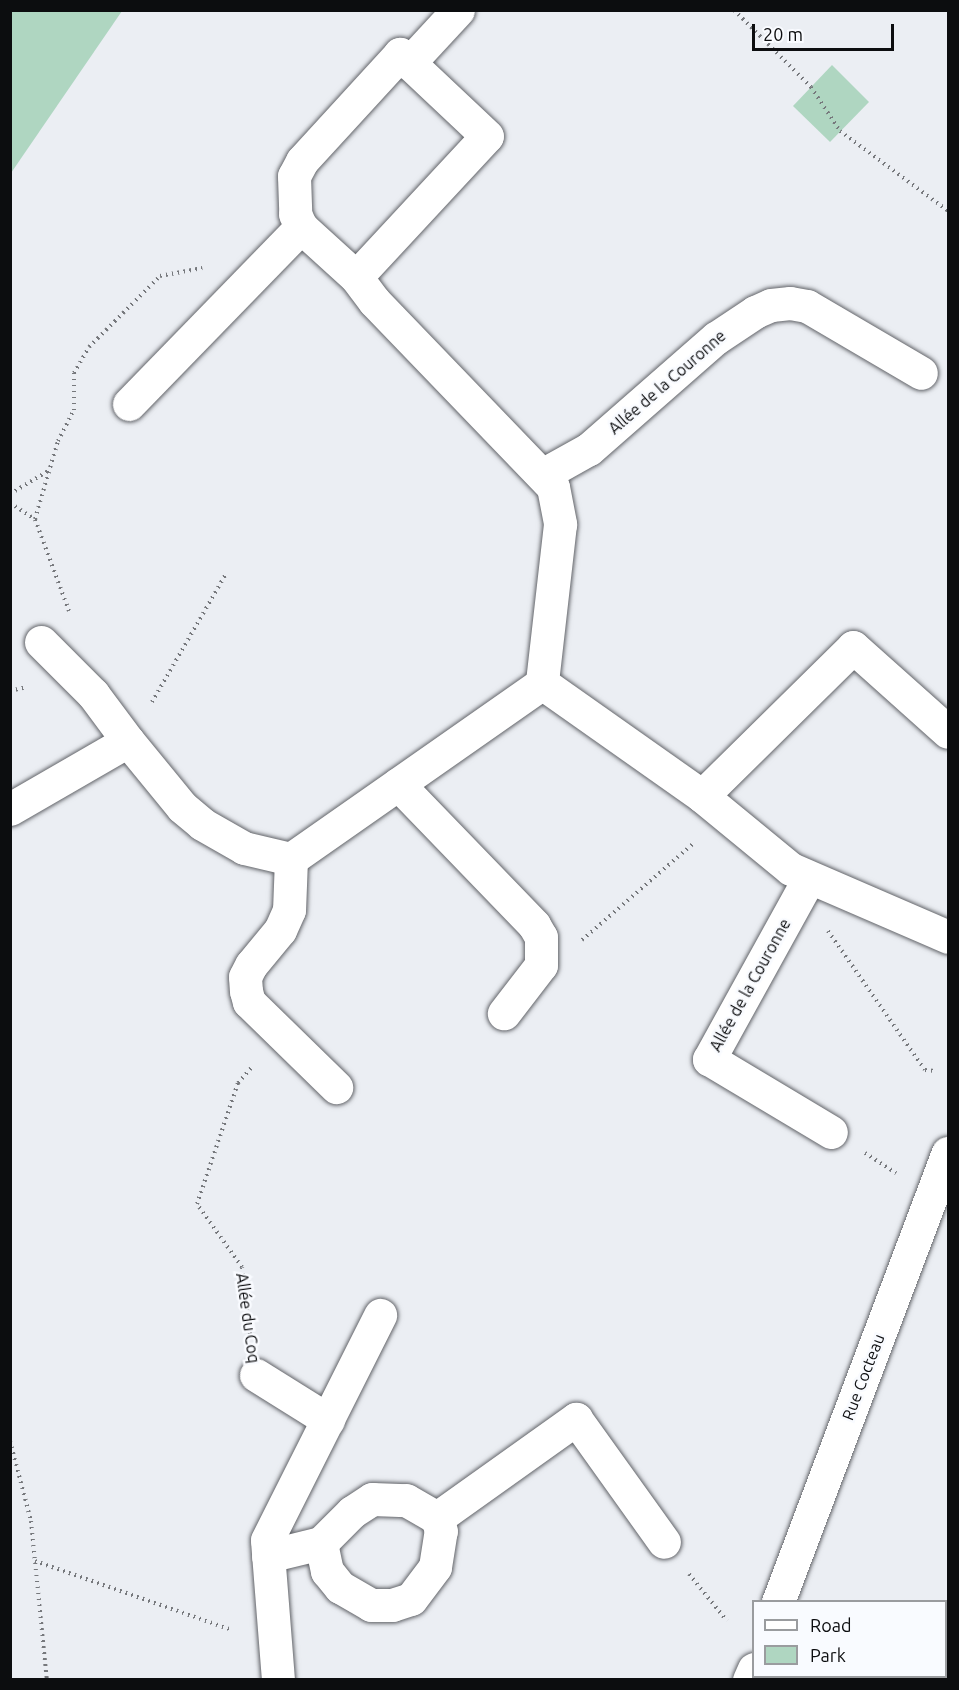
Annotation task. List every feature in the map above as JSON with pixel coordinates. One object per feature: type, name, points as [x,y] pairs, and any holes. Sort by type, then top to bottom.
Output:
[{"type":"street","points":[[409,63],[458,10]]},
{"type":"street","points":[[41,642],[93,694],[182,807],[201,824],[244,848],[291,859],[542,683],[560,524],[553,487],[544,474],[374,301],[356,277],[301,227],[292,196],[294,176],[302,162],[400,54],[487,136],[356,277]]},
{"type":"street","points":[[129,404],[301,227]]},
{"type":"street","name":"Allée de la Couronne","points":[[544,474],[589,449],[716,338],[755,312],[771,305],[790,303],[807,306],[921,373]]},
{"type":"street","points":[[714,805],[853,647],[948,732]]},
{"type":"street","points":[[542,683],[714,805],[808,880],[948,938]]},
{"type":"street","points":[[10,809],[129,741]]},
{"type":"street","points":[[398,784],[534,925],[543,950],[535,976],[504,1013]]},
{"type":"street","points":[[291,859],[289,910],[245,977],[249,1002],[336,1087]]},
{"type":"street","name":"Allée de la Couronne","points":[[808,880],[709,1059],[831,1132]]},
{"type":"street","name":"Rue Cocteau","points":[[779,1600],[948,1154]]},
{"type":"street","points":[[278,1680],[267,1540],[380,1315]]},
{"type":"street","name":"Allée du Coq","points":[[256,1375],[328,1419]]},
{"type":"street","points":[[437,1518],[576,1419],[664,1542]]},
{"type":"street","points":[[268,1556],[321,1543],[352,1512],[372,1499],[405,1500],[437,1518]]},
{"type":"street","points":[[321,1543],[327,1570],[340,1587],[371,1605],[392,1605],[411,1599],[435,1567],[441,1540],[437,1518]]},
{"type":"path","points":[[734,10],[811,87],[840,131],[948,211]]},
{"type":"path","points":[[10,494],[49,471]]},
{"type":"path","points":[[10,503],[35,519]]},
{"type":"path","points":[[129,741],[226,574]]},
{"type":"path","points":[[543,950],[579,943],[714,805]]},
{"type":"path","points":[[808,880],[827,930],[925,1071],[935,1071]]},
{"type":"path","name":"Allée du Coq","points":[[256,1375],[242,1267],[197,1204],[238,1083],[282,1034]]},
{"type":"path","points":[[10,1440],[31,1521],[47,1680]]},
{"type":"path","points":[[664,1542],[727,1621]]},
{"type":"path","points":[[35,1561],[275,1645]]},
{"type":"green space","points":[[10,11],[122,11],[11,173]]},
{"type":"green space","points":[[832,65],[869,102],[830,142],[793,106]]}]
